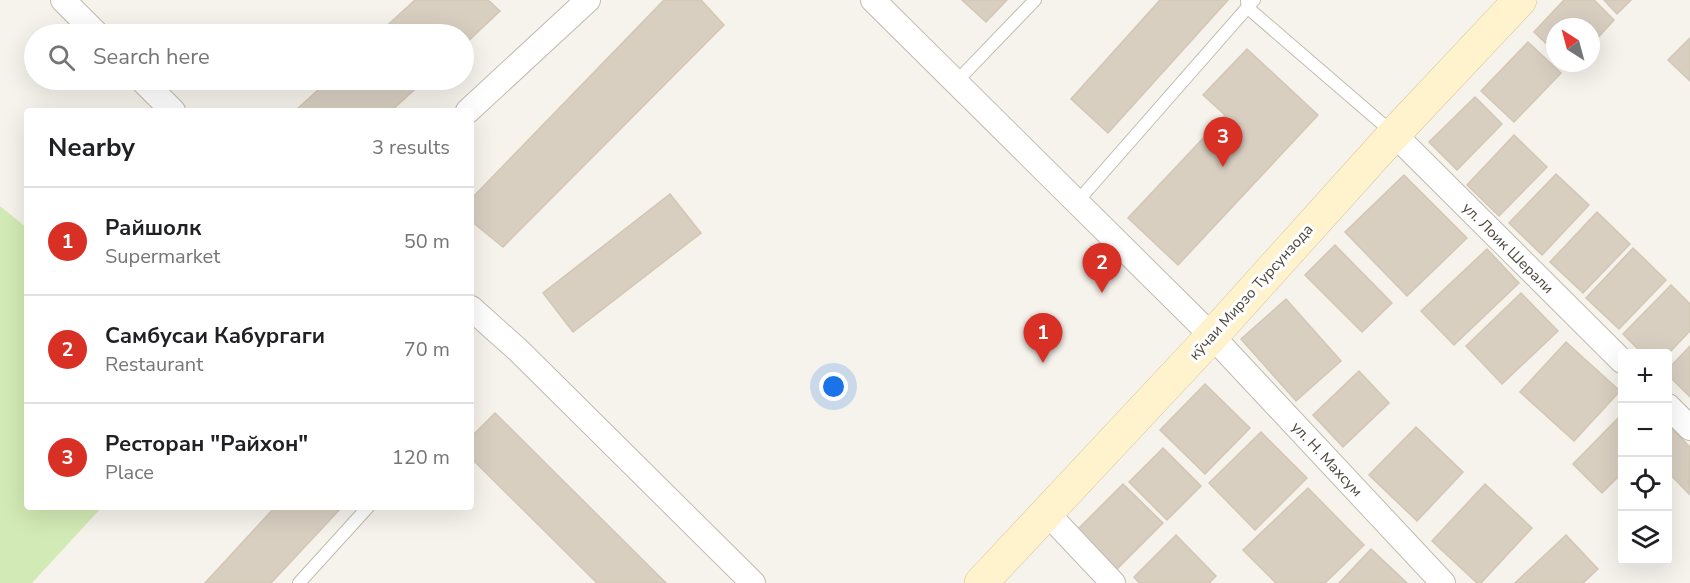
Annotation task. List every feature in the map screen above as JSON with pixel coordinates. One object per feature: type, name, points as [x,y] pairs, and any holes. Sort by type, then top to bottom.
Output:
[{"type":"main road","name":"кӯчаи Мирзо Турсунзода","points":[[981,583],[1212,336],[1394,134],[1520,0]]},
{"type":"street","points":[[63,0],[87,24]]},
{"type":"street","points":[[471,108],[588,0]]},
{"type":"street","name":"ул. Н. Махсум","points":[[873,0],[1212,336],[1443,583]]},
{"type":"street","points":[[152,90],[170,108]]},
{"type":"street","name":"ул. Лоик Шерали","points":[[1394,134],[1618,356]]},
{"type":"street","points":[[474,311],[518,350],[753,583]]},
{"type":"street","points":[[1672,410],[1690,428]]},
{"type":"street","points":[[1047,513],[1113,583]]},
{"type":"lane","points":[[956,82],[1035,0]]},
{"type":"lane","points":[[1077,202],[1250,3],[1394,134]]},
{"type":"lane","points":[[305,581],[365,510]]},
{"type":"green space","points":[[0,206],[24,226],[24,510],[99,510],[32,583],[0,583]]},
{"type":"building","points":[[415,0],[488,0],[500,11],[474,36],[474,24],[389,24]]},
{"type":"building","points":[[664,0],[701,0],[724,25],[503,247],[474,223],[474,196]]},
{"type":"building","points":[[962,0],[1007,0],[986,22]]},
{"type":"building","points":[[1160,0],[1228,0],[1108,133],[1071,99]]},
{"type":"building","points":[[1564,0],[1594,0],[1614,20],[1600,35],[1600,18],[1547,18]]},
{"type":"building","points":[[1604,0],[1631,0],[1617,14]]},
{"type":"building","points":[[1546,19],[1546,43],[1534,32]]},
{"type":"building","points":[[1690,38],[1690,81],[1668,60]]},
{"type":"building","points":[[1528,42],[1546,59],[1546,72],[1561,73],[1514,122],[1481,91]]},
{"type":"building","points":[[1247,49],[1318,115],[1178,265],[1128,218],[1225,115],[1203,95]]},
{"type":"building","points":[[318,90],[414,90],[394,108],[298,108]]},
{"type":"building","points":[[1475,97],[1502,124],[1457,170],[1429,142]]},
{"type":"building","points":[[1514,135],[1547,167],[1499,216],[1467,185]]},
{"type":"building","points":[[1556,174],[1589,205],[1542,255],[1509,223]]},
{"type":"building","points":[[1404,175],[1467,238],[1407,296],[1345,232]]},
{"type":"building","points":[[670,194],[701,233],[573,332],[543,293]]},
{"type":"building","points":[[1597,212],[1630,244],[1583,293],[1550,262]]},
{"type":"building","points":[[1335,245],[1392,303],[1362,332],[1305,275]]},
{"type":"building","points":[[1633,248],[1666,280],[1619,329],[1586,298]]},
{"type":"building","points":[[1487,249],[1519,283],[1454,345],[1421,311]]},
{"type":"building","points":[[1671,285],[1690,304],[1690,331],[1672,350],[1638,349],[1623,334]]},
{"type":"building","points":[[1521,293],[1558,331],[1502,384],[1466,346]]},
{"type":"building","points":[[1286,299],[1341,361],[1296,401],[1241,339]]},
{"type":"building","points":[[1566,342],[1618,389],[1618,393],[1574,441],[1520,392]]},
{"type":"building","points":[[1690,346],[1690,397],[1672,379],[1672,365]]},
{"type":"building","points":[[1359,371],[1389,403],[1343,447],[1313,415]]},
{"type":"building","points":[[1205,384],[1250,428],[1205,474],[1160,430]]},
{"type":"building","points":[[495,413],[666,583],[597,583],[474,461],[474,434]]},
{"type":"building","points":[[1618,418],[1618,477],[1602,493],[1573,464]]},
{"type":"building","points":[[1416,427],[1463,472],[1417,521],[1369,475]]},
{"type":"building","points":[[1672,429],[1690,447],[1689,494],[1672,476]]},
{"type":"building","points":[[1261,432],[1307,478],[1255,530],[1209,483]]},
{"type":"building","points":[[1163,448],[1201,486],[1167,520],[1129,482]]},
{"type":"building","points":[[1123,484],[1163,523],[1117,569],[1077,530]]},
{"type":"building","points":[[1485,484],[1532,528],[1481,583],[1477,583],[1432,541]]},
{"type":"building","points":[[1308,488],[1364,545],[1325,583],[1276,583],[1243,550]]},
{"type":"building","points":[[272,510],[339,510],[271,583],[205,583]]},
{"type":"building","points":[[1176,535],[1216,576],[1209,583],[1139,583],[1134,577]]},
{"type":"building","points":[[1566,535],[1598,569],[1583,583],[1515,583]]},
{"type":"building","points":[[1371,549],[1407,583],[1339,583]]},
{"type":"place","name":"Ресторан \"Райхон\"","points":[[1223,167]]},
{"type":"place","name":"Самбусаи Кабургаги","points":[[1102,293]]},
{"type":"place","name":"Райшолк","points":[[1043,363]]}]
